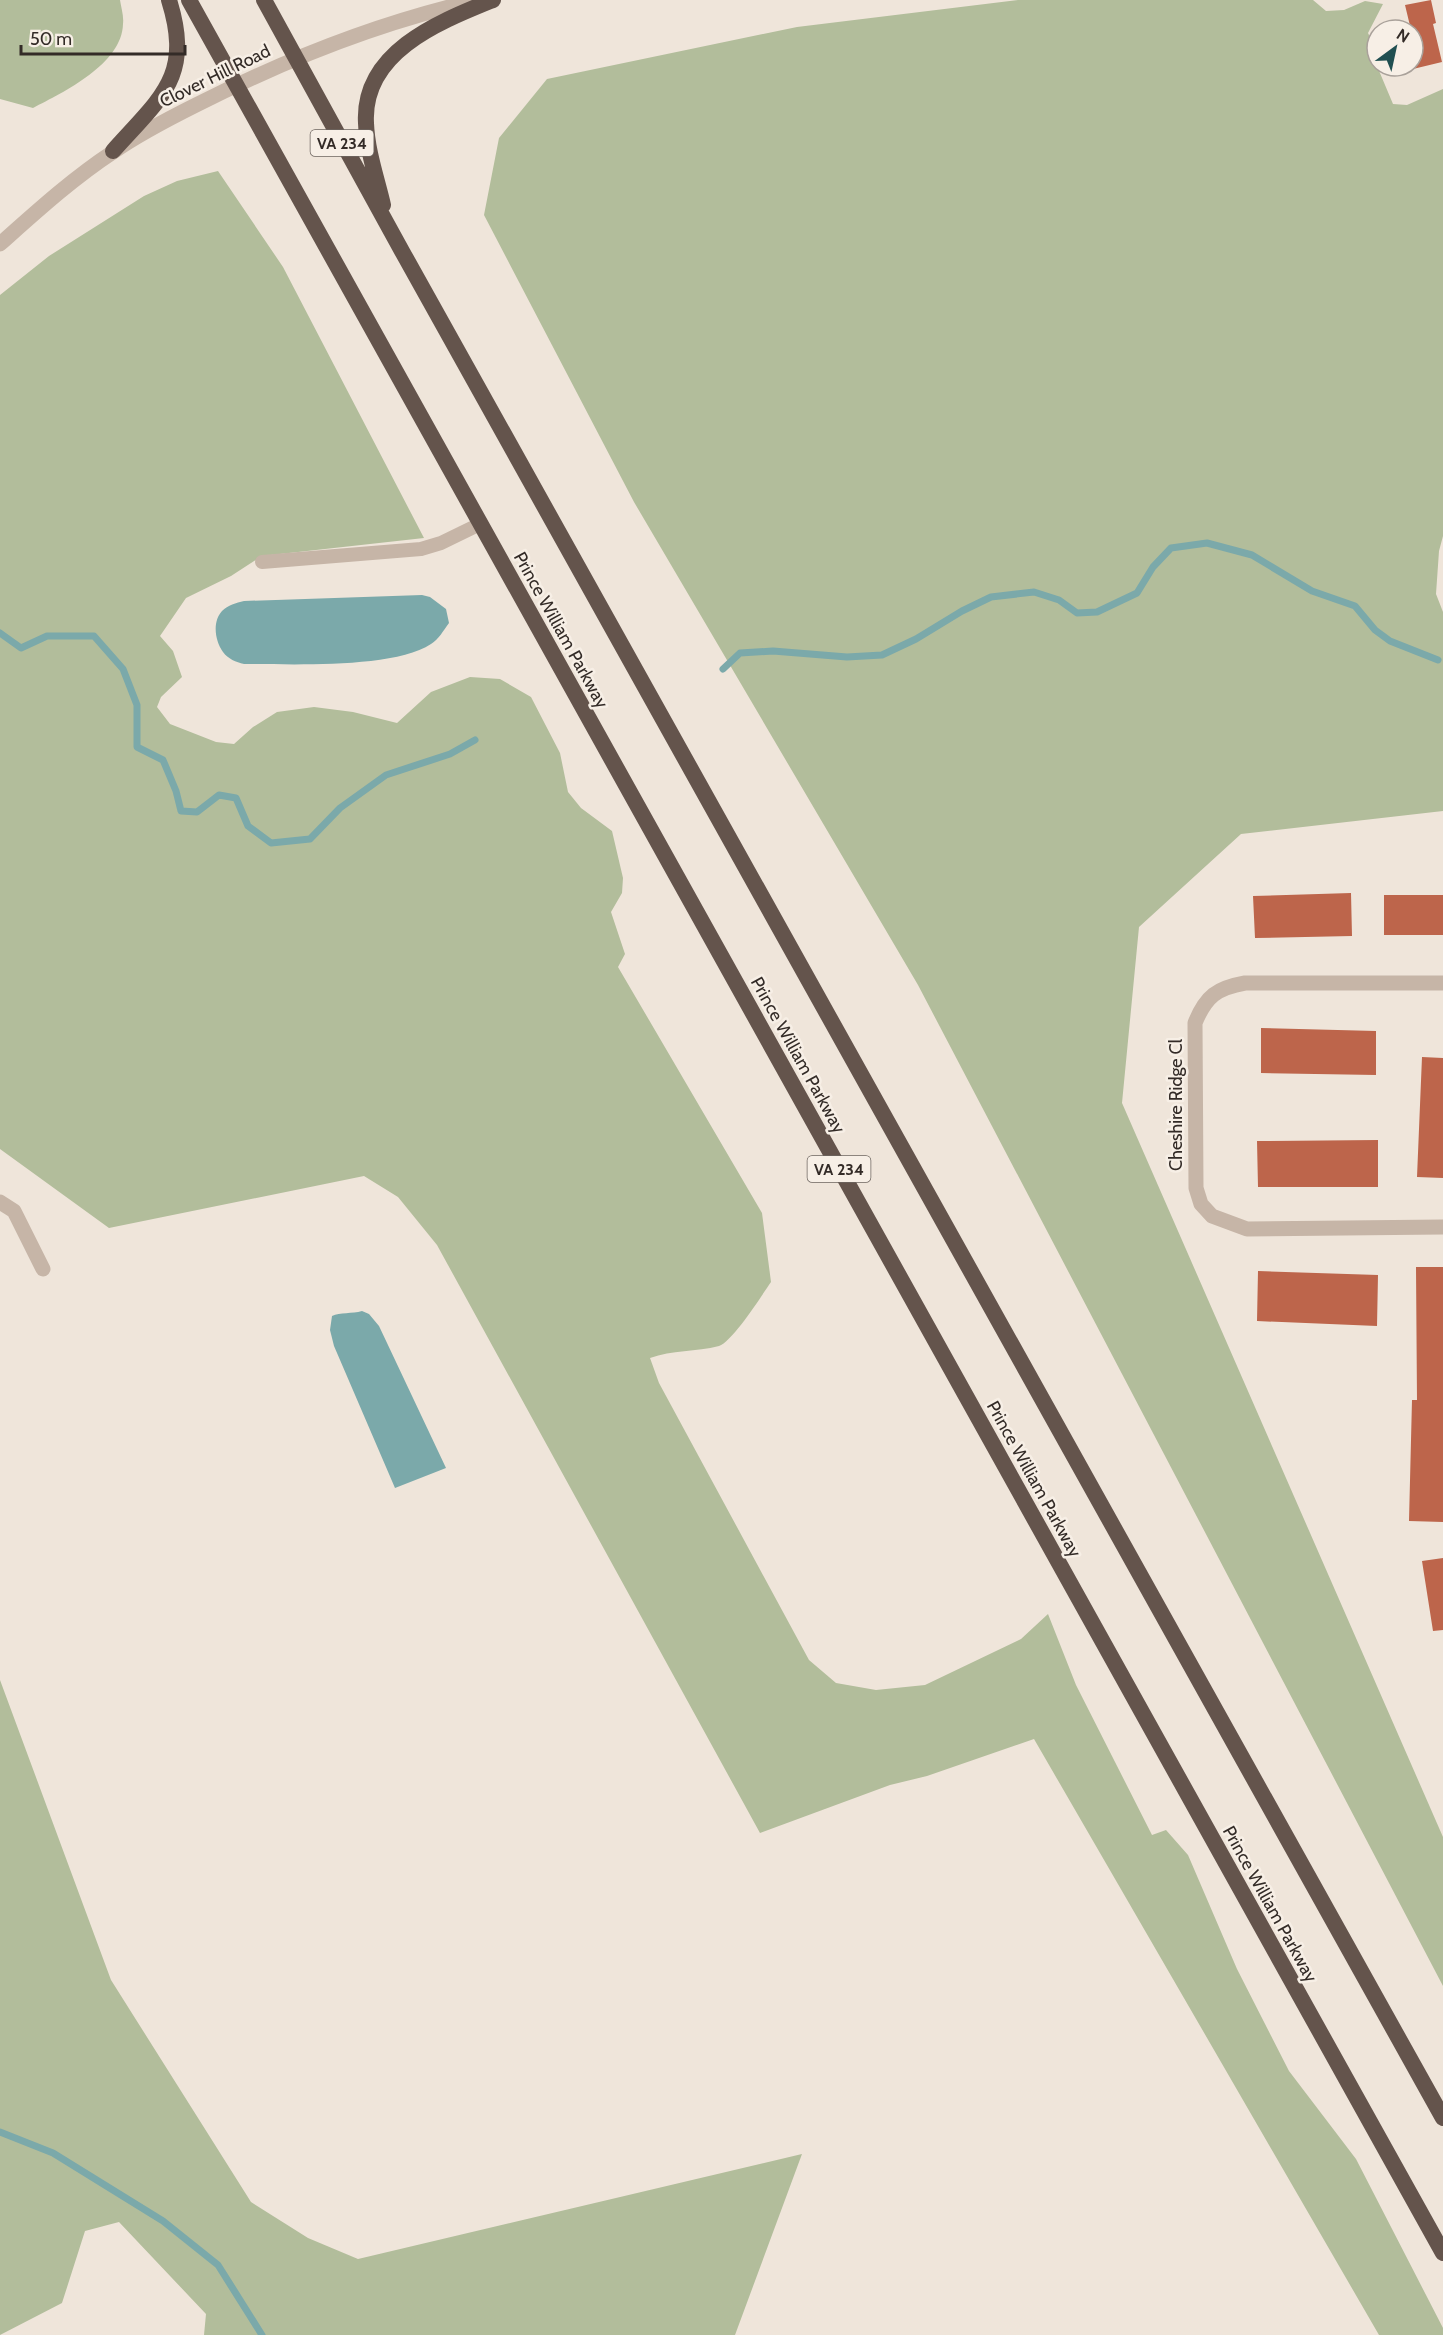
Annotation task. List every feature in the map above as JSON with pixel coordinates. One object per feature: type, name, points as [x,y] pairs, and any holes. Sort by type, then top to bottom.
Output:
[{"type":"highway","points":[[113,151],[155,103],[175,71],[178,42],[169,0]]},
{"type":"highway","name":"Prince William Parkway","points":[[189,0],[1443,2253]]},
{"type":"highway","name":"VA 234","points":[[264,0],[1443,2118]]},
{"type":"highway","points":[[388,226],[366,124],[366,107],[372,89],[379,74],[403,46],[444,20],[493,0]]},
{"type":"street","name":"Clover Hill Road","points":[[0,244],[64,187],[113,151],[179,113],[296,59],[372,31],[450,6],[478,0]]},
{"type":"street","name":"Cheshire Ridge Cl","points":[[1443,983],[1245,983],[1228,986],[1212,995],[1202,1007],[1195,1023],[1196,1188],[1202,1204],[1212,1216],[1247,1229],[1443,1227]]},
{"type":"street","points":[[0,1202],[14,1211],[43,1269]]},
{"type":"lane","points":[[262,562],[421,549],[441,543],[480,524]]},
{"type":"green space","points":[[0,0],[120,0],[123,21],[120,38],[113,52],[89,75],[33,108],[0,99]]},
{"type":"green space","points":[[1018,0],[1313,0],[1326,11],[1344,10],[1365,1],[1383,4],[1376,18],[1365,18],[1365,78],[1382,78],[1393,104],[1407,105],[1443,89],[1443,536],[1439,551],[1436,594],[1443,612],[1443,811],[1241,834],[1139,927],[1122,1103],[1443,1837],[1443,1986],[918,985],[634,502],[484,215],[499,138],[547,79],[797,27]]},
{"type":"green space","points":[[218,171],[283,267],[424,538],[262,556],[231,576],[186,598],[160,636],[173,651],[182,677],[161,697],[157,707],[170,724],[216,742],[234,744],[253,727],[277,712],[314,707],[353,712],[397,723],[431,692],[470,677],[500,679],[531,697],[560,753],[568,792],[581,808],[612,831],[623,878],[622,893],[611,912],[625,954],[618,967],[762,1213],[771,1282],[739,1327],[719,1346],[650,1358],[659,1383],[809,1660],[836,1683],[876,1690],[925,1685],[1021,1639],[1048,1614],[1076,1685],[1152,1835],[1166,1830],[1188,1855],[1237,1969],[1289,2071],[1356,2159],[1443,2328],[1443,2335],[1379,2335],[1034,1739],[927,1776],[890,1785],[760,1833],[437,1245],[398,1197],[364,1176],[109,1228],[0,1149],[0,295],[49,256],[144,196],[177,181]]},
{"type":"green space","points":[[0,1680],[111,1980],[251,2202],[308,2238],[358,2259],[802,2154],[735,2335],[204,2335],[206,2314],[119,2222],[85,2231],[62,2303],[0,2335]]},
{"type":"water","points":[[422,595],[430,597],[446,609],[449,623],[431,644],[392,658],[340,663],[244,664],[232,660],[225,654],[220,648],[217,637],[217,620],[222,611],[244,601]]},
{"type":"water","points":[[362,1311],[369,1314],[379,1326],[446,1468],[395,1488],[334,1346],[330,1330],[332,1316]]},
{"type":"building","points":[[1431,0],[1436,23],[1433,24],[1442,62],[1425,66],[1425,18],[1408,18],[1405,5]]},
{"type":"building","points":[[1351,893],[1352,936],[1255,938],[1253,896]]},
{"type":"building","points":[[1384,895],[1443,895],[1443,935],[1384,935]]},
{"type":"building","points":[[1261,1028],[1376,1031],[1376,1075],[1261,1073]]},
{"type":"building","points":[[1422,1057],[1443,1058],[1443,1178],[1417,1177]]},
{"type":"building","points":[[1378,1140],[1378,1187],[1258,1187],[1257,1141]]},
{"type":"building","points":[[1416,1267],[1443,1267],[1443,1522],[1409,1521],[1412,1400],[1417,1400]]},
{"type":"building","points":[[1258,1271],[1378,1275],[1377,1326],[1257,1321]]},
{"type":"building","points":[[1443,1558],[1443,1630],[1433,1631],[1422,1561]]},
{"type":"waterway","points":[[723,669],[740,653],[773,651],[847,657],[882,655],[916,639],[962,611],[991,597],[1034,592],[1059,600],[1077,613],[1097,612],[1137,593],[1153,567],[1171,548],[1207,543],[1252,555],[1312,591],[1355,606],[1375,630],[1390,641],[1438,660]]},
{"type":"waterway","points":[[0,633],[21,648],[47,636],[94,636],[123,669],[137,705],[137,747],[163,760],[176,791],[181,811],[197,812],[219,795],[236,798],[248,826],[271,843],[310,839],[340,808],[386,775],[450,754],[475,740]]},
{"type":"waterway","points":[[0,2132],[53,2153],[163,2221],[218,2265],[262,2335]]}]
